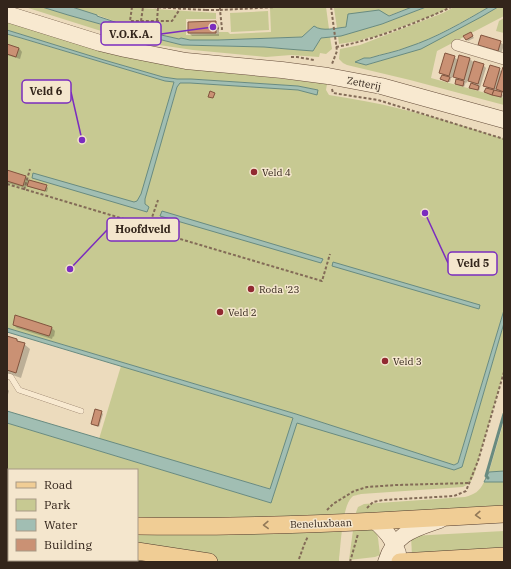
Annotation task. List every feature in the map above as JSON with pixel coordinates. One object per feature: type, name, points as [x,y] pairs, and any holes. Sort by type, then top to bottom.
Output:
[{"type":"main road","name":"Beneluxbaan","points":[[138,526],[192,527],[375,521],[504,514]]},
{"type":"main road","points":[[138,551],[209,562]]},
{"type":"main road","points":[[400,562],[504,556]]},
{"type":"street","name":"Zetterij","points":[[7,14],[100,43],[125,49],[186,61],[328,76],[390,88],[504,120]]},
{"type":"street","points":[[456,45],[504,59]]},
{"type":"street","points":[[386,562],[389,553],[402,536],[414,529],[451,516]]},
{"type":"street","points":[[375,521],[386,530],[395,544],[400,562]]},
{"type":"lane","points":[[7,376],[11,377],[19,390],[81,411]]},
{"type":"path","points":[[132,7],[130,21],[172,21],[180,8]]},
{"type":"path","points":[[141,21],[143,7]]},
{"type":"path","points":[[153,7],[206,9],[276,7]]},
{"type":"path","points":[[157,21],[158,7]]},
{"type":"path","points":[[331,7],[336,51],[328,76],[333,93],[378,100],[504,139]]},
{"type":"path","points":[[336,46],[354,44],[369,40],[442,12],[451,7]]},
{"type":"path","points":[[216,28],[222,29],[220,8]]},
{"type":"path","points":[[24,190],[30,169]]},
{"type":"path","points":[[7,184],[149,226],[154,228],[153,231],[322,281],[330,254]]},
{"type":"path","points":[[149,226],[158,200]]},
{"type":"path","points":[[323,514],[333,504],[354,490],[367,487],[469,483],[478,461],[504,372]]},
{"type":"path","points":[[299,559],[310,532]]},
{"type":"green space","points":[[25,7],[42,7],[118,29],[182,45],[264,47],[313,51],[321,38],[330,37],[332,49],[326,54],[320,53],[319,57],[291,55],[266,57],[193,50],[159,45],[133,39],[98,30]]},
{"type":"green space","points":[[72,7],[126,7],[216,13],[216,19],[186,19],[186,35],[219,34],[219,32],[228,32],[230,34],[271,32],[270,8],[326,7],[329,29],[325,30],[315,28],[314,26],[302,37],[190,40],[139,30]]},
{"type":"green space","points":[[412,7],[385,17],[347,27],[337,28],[334,8]]},
{"type":"green space","points":[[426,7],[450,7],[434,15],[371,38],[339,44],[338,36],[382,24]]},
{"type":"green space","points":[[454,7],[489,7],[417,44],[369,58],[364,58],[356,62],[367,65],[421,48],[498,7],[504,7],[504,16],[437,51],[431,78],[504,98],[504,105],[347,65],[339,59],[340,49],[360,45],[443,13]]},
{"type":"green space","points":[[268,11],[269,30],[231,32],[230,13]]},
{"type":"green space","points":[[504,18],[504,33],[496,31],[499,21]]},
{"type":"green space","name":"Roda '23","points":[[7,22],[191,68],[327,84],[326,90],[329,95],[414,112],[504,139],[504,310],[458,463],[453,465],[296,414],[7,328],[7,34],[165,81],[174,82],[163,121],[167,123],[178,84],[181,82],[303,91],[318,90],[298,86],[163,77],[7,30]]},
{"type":"green space","points":[[504,323],[504,371],[474,475],[470,483],[463,487],[361,494],[353,496],[346,509],[344,517],[339,562],[7,561],[7,423],[271,503],[297,422],[454,470],[462,467]]},
{"type":"green space","points":[[121,366],[293,418],[271,489],[99,439]]},
{"type":"green space","points":[[504,421],[504,471],[489,472]]},
{"type":"green space","points":[[484,482],[504,482],[504,507],[355,515],[358,507],[364,504],[465,497],[476,492]]},
{"type":"green space","points":[[370,529],[376,532],[380,555],[349,560],[353,530]]},
{"type":"green space","points":[[504,531],[504,550],[412,556],[411,536]]},
{"type":"water","points":[[42,7],[72,7],[139,30],[179,39],[218,40],[302,37],[314,26],[321,29],[346,27],[348,14],[379,10],[389,16],[412,7],[426,7],[382,24],[341,36],[321,38],[313,51],[264,47],[182,45],[118,29]]},
{"type":"water","points":[[489,7],[498,7],[421,49],[366,65],[355,62],[364,58],[370,58],[399,50],[429,39]]},
{"type":"water","points":[[7,30],[163,77],[298,86],[318,90],[317,95],[298,90],[180,83],[177,87],[145,199],[145,204],[149,207],[147,212],[32,178],[33,173],[134,202],[137,201],[141,194],[174,82],[165,81],[7,34]]},
{"type":"water","points":[[162,211],[323,259],[321,263],[160,216]]},
{"type":"water","points":[[333,262],[480,305],[479,309],[332,266]]},
{"type":"water","points":[[504,310],[504,323],[462,467],[454,470],[297,423],[271,503],[7,423],[7,411],[270,489],[293,418],[7,332],[7,328],[296,414],[454,465],[458,463]]},
{"type":"water","points":[[504,471],[504,482],[484,482],[489,472]]},
{"type":"building","points":[[216,21],[216,33],[188,33],[188,22]]},
{"type":"building","points":[[471,32],[473,36],[466,40],[463,36]]},
{"type":"building","points":[[481,35],[501,41],[498,51],[478,45]]},
{"type":"building","points":[[7,44],[19,48],[16,57],[7,54]]},
{"type":"building","points":[[445,53],[455,56],[449,76],[439,73]]},
{"type":"building","points":[[459,55],[470,58],[464,80],[453,77]]},
{"type":"building","points":[[474,61],[484,64],[478,84],[468,81]]},
{"type":"building","points":[[490,65],[500,68],[494,89],[483,86]]},
{"type":"building","points":[[504,67],[504,92],[496,89]]},
{"type":"building","points":[[442,75],[450,77],[448,82],[440,79]]},
{"type":"building","points":[[456,79],[464,81],[463,86],[455,84]]},
{"type":"building","points":[[471,83],[479,86],[478,90],[469,88]]},
{"type":"building","points":[[486,88],[494,90],[492,95],[484,92]]},
{"type":"building","points":[[494,90],[502,92],[501,97],[492,95]]},
{"type":"building","points":[[210,91],[215,93],[213,98],[208,97]]},
{"type":"building","points":[[7,170],[26,176],[23,186],[7,181]]},
{"type":"building","points":[[29,180],[47,185],[45,191],[27,186]]},
{"type":"building","points":[[15,315],[52,327],[49,336],[13,325]]},
{"type":"building","points":[[7,336],[25,343],[16,373],[7,370]]},
{"type":"building","points":[[95,409],[102,411],[98,426],[91,424]]},
{"type":"waterway","points":[[488,478],[486,476],[504,414]]},
{"type":"place","name":"V.O.K.A.","points":[[213,27]]},
{"type":"place","name":"Veld 6","points":[[82,140]]},
{"type":"place","name":"Veld 4","points":[[254,172]]},
{"type":"place","name":"Veld 5","points":[[425,213]]},
{"type":"place","name":"Hoofdveld","points":[[70,269]]},
{"type":"place","name":"Roda '23","points":[[251,289]]},
{"type":"place","name":"Veld 2","points":[[220,312]]},
{"type":"place","name":"Veld 3","points":[[385,361]]}]
